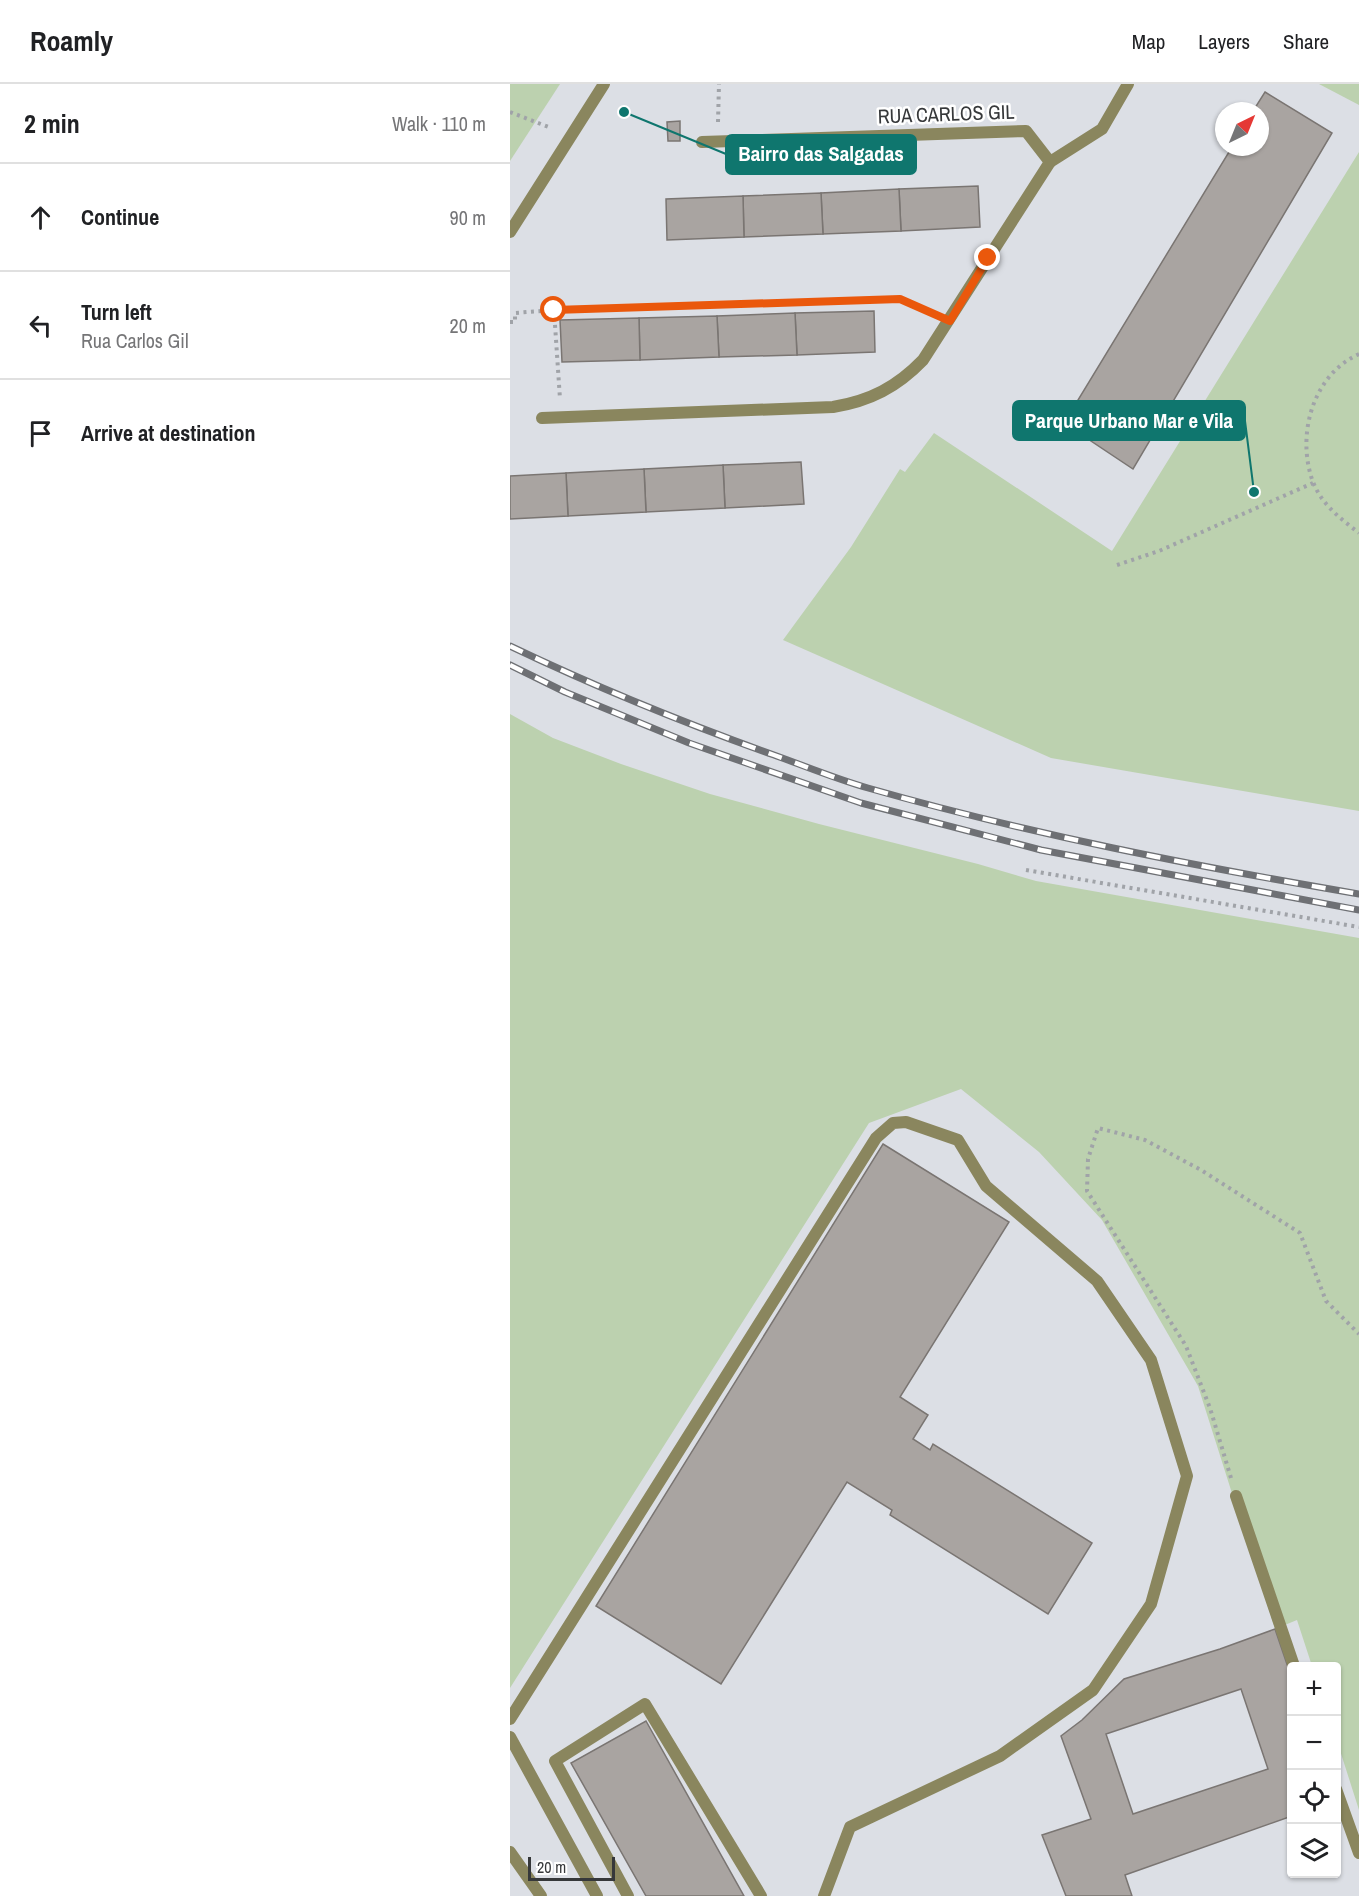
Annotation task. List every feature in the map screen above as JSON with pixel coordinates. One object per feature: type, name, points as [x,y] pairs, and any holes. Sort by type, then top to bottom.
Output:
[{"type":"street","points":[[510,232],[604,84]]},
{"type":"street","points":[[542,418],[833,407],[854,404],[882,392],[908,375],[923,360],[1050,162],[1102,129],[1128,84]]},
{"type":"street","name":"RUA CARLOS GIL","points":[[702,142],[1026,131],[1050,162]]},
{"type":"street","points":[[510,1719],[876,1138],[892,1123],[906,1122],[958,1140],[986,1186],[1097,1281],[1145,1351],[1151,1360],[1187,1476],[1151,1604],[1094,1690],[1000,1756],[849,1827],[824,1896]]},
{"type":"street","points":[[1236,1496],[1293,1662]]},
{"type":"street","points":[[628,1896],[555,1761],[645,1704],[761,1896]]},
{"type":"street","points":[[510,1737],[597,1896]]},
{"type":"street","points":[[1341,1803],[1359,1853]]},
{"type":"street","points":[[510,1852],[541,1896]]},
{"type":"path","points":[[718,141],[719,84]]},
{"type":"path","points":[[510,112],[572,135]]},
{"type":"path","points":[[510,322],[515,322],[515,312],[900,299],[950,321]]},
{"type":"path","points":[[554,310],[562,417]]},
{"type":"path","points":[[1359,354],[1349,358],[1324,383],[1309,414],[1305,449],[1313,483],[1332,513],[1359,533]]},
{"type":"path","points":[[1117,565],[1159,551],[1313,483]]},
{"type":"path","points":[[1026,870],[1359,927]]},
{"type":"path","points":[[1236,1496],[1210,1408],[1186,1346],[1087,1191],[1088,1159],[1098,1128],[1144,1140],[1201,1170],[1300,1233],[1326,1301],[1359,1334]]},
{"type":"green space","points":[[510,84],[560,84],[510,161]]},
{"type":"green space","points":[[1319,84],[1359,84],[1359,105]]},
{"type":"green space","points":[[1359,152],[1359,811],[1051,758],[783,640],[851,547],[900,469],[905,472],[934,433],[1112,551]]},
{"type":"green space","points":[[510,714],[553,738],[621,764],[710,794],[819,824],[1036,881],[1359,938],[1359,1810],[1341,1754],[1341,1662],[1311,1662],[1297,1620],[1275,1629],[1198,1386],[1102,1220],[1039,1152],[961,1089],[869,1123],[510,1688]]},
{"type":"building","points":[[1265,92],[1332,133],[1133,469],[1064,423],[1227,156],[1269,156],[1269,102],[1259,102]]},
{"type":"building","points":[[680,121],[680,141],[668,141],[667,122]]},
{"type":"building","points":[[978,186],[980,227],[901,231],[899,189]]},
{"type":"building","points":[[899,189],[901,231],[823,234],[821,193]]},
{"type":"building","points":[[821,193],[823,234],[744,237],[743,196]]},
{"type":"building","points":[[743,196],[744,237],[667,240],[666,199]]},
{"type":"building","points":[[874,311],[875,352],[797,355],[795,313]]},
{"type":"building","points":[[795,313],[797,355],[719,357],[717,316]]},
{"type":"building","points":[[717,316],[719,357],[640,360],[639,318]]},
{"type":"building","points":[[639,318],[640,360],[562,362],[560,320]]},
{"type":"building","points":[[801,462],[804,504],[725,508],[723,465]]},
{"type":"building","points":[[723,465],[725,508],[646,512],[644,469]]},
{"type":"building","points":[[644,469],[646,512],[568,516],[566,473]]},
{"type":"building","points":[[566,473],[568,516],[510,519],[510,476]]},
{"type":"building","points":[[883,1144],[1009,1222],[900,1397],[928,1415],[913,1439],[930,1450],[933,1444],[1092,1543],[1048,1614],[890,1515],[892,1510],[847,1482],[721,1684],[596,1606]]},
{"type":"building","points":[[1275,1629],[1287,1664],[1287,1818],[1125,1875],[1132,1896],[1066,1896],[1042,1835],[1091,1819],[1061,1736],[1082,1720],[1124,1679]],"holes":[[[1241,1689],[1268,1769],[1133,1814],[1106,1734]]]},
{"type":"building","points":[[646,1721],[744,1896],[646,1896],[571,1763]]},
{"type":"railway","points":[[510,646],[674,717],[844,781],[929,805],[1112,848],[1359,894]]},
{"type":"railway","points":[[510,665],[565,692],[689,743],[861,803],[1041,850],[1359,910]]},
{"type":"place","name":"Bairro das Salgadas","points":[[624,112]]},
{"type":"place","name":"Parque Urbano Mar e Vila","points":[[1254,492]]},
{"type":"route","points":[[554,310],[900,299],[950,321],[988,258]]}]
